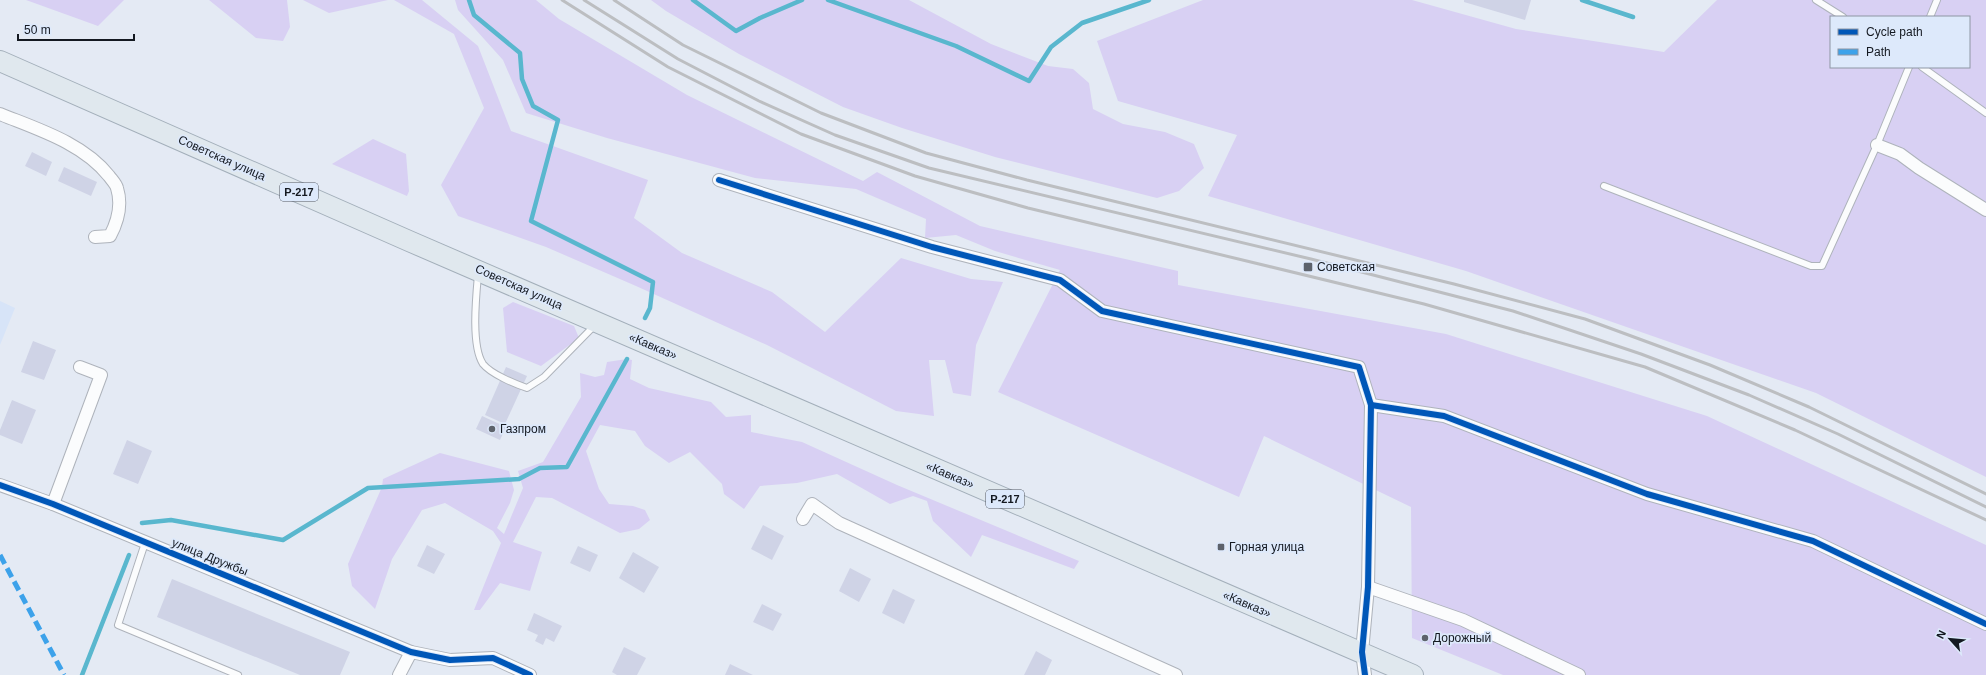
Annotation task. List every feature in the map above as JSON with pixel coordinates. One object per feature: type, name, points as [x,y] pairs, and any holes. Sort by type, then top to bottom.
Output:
[{"type":"highway","name":"Советская улица","points":[[0,61],[598,322]]},
{"type":"highway","name":"«Кавказ»","points":[[598,322],[1413,675]]},
{"type":"street","points":[[0,114],[74,147],[102,167],[117,187],[120,203],[115,226],[110,236],[95,237]]},
{"type":"street","points":[[1876,146],[1900,154],[1919,168],[1986,210]]},
{"type":"street","points":[[719,180],[932,247],[1060,280],[1102,311],[1359,368],[1372,405],[1368,587],[1362,652],[1365,675]]},
{"type":"street","points":[[53,504],[101,375],[80,367]]},
{"type":"street","points":[[1372,405],[1444,416],[1647,494],[1813,541],[1986,624]]},
{"type":"street","name":"улица Дружбы","points":[[0,485],[53,504],[411,652],[450,660],[492,658],[530,675]]},
{"type":"street","points":[[802,519],[812,504],[839,522],[1176,675]]},
{"type":"street","points":[[1368,587],[1463,620],[1579,675]]},
{"type":"street","points":[[399,675],[411,652]]},
{"type":"lane","points":[[1816,0],[1841,16]]},
{"type":"lane","points":[[1930,16],[1937,0]]},
{"type":"lane","points":[[1604,186],[1811,266],[1822,266],[1876,146],[1909,68]]},
{"type":"lane","points":[[1923,68],[1986,113]]},
{"type":"lane","points":[[478,269],[475,303],[477,344],[484,364],[507,381],[527,388],[544,377],[598,322]]},
{"type":"lane","points":[[145,543],[118,625],[238,675]]},
{"type":"shaded area","points":[[26,0],[124,0],[98,26]]},
{"type":"shaded area","points":[[209,0],[287,0],[290,27],[283,41],[256,38]]},
{"type":"shaded area","points":[[303,0],[388,0],[329,13]]},
{"type":"shaded area","points":[[394,0],[422,0],[478,46],[511,131],[648,180],[634,218],[682,253],[772,292],[825,332],[901,258],[971,279],[1003,282],[976,345],[971,396],[953,393],[945,360],[929,360],[934,416],[896,411],[767,345],[636,286],[546,247],[458,216],[441,185],[484,108],[454,34]]},
{"type":"shaded area","points":[[455,0],[536,0],[559,19],[687,95],[863,181],[877,172],[980,226],[1178,271],[1178,285],[1446,334],[1707,416],[1986,545],[1986,675],[1503,675],[1412,638],[1411,507],[1264,436],[1239,497],[998,392],[1060,270],[995,251],[956,235],[925,238],[926,219],[856,189],[755,178],[607,138],[526,113],[503,60],[458,10]]},
{"type":"shaded area","points":[[651,0],[909,0],[991,44],[1048,66],[1073,69],[1089,83],[1093,109],[1123,124],[1165,132],[1194,144],[1204,168],[1179,191],[1157,198],[995,157],[902,128],[843,107],[739,54],[666,11]]},
{"type":"shaded area","points":[[1203,0],[1412,0],[1516,29],[1664,52],[1717,0],[1986,0],[1986,477],[1816,393],[1466,271],[1208,196],[1237,135],[1118,101],[1097,41]]},
{"type":"shaded area","points":[[373,139],[406,154],[409,191],[407,196],[332,164]]},
{"type":"shaded area","points":[[0,301],[15,308],[0,345]]},
{"type":"shaded area","points":[[513,302],[574,326],[579,338],[541,366],[507,352],[503,308]]},
{"type":"shaded area","points":[[627,359],[632,360],[630,379],[649,388],[711,402],[726,417],[751,415],[751,432],[802,442],[897,485],[1079,561],[1074,569],[982,535],[971,557],[933,521],[927,501],[913,496],[890,504],[837,474],[797,483],[760,486],[744,509],[724,494],[722,484],[690,452],[669,463],[645,446],[635,431],[600,425],[586,451],[599,489],[609,504],[633,506],[645,510],[650,520],[639,529],[620,533],[552,498],[536,497],[513,542],[542,552],[530,591],[500,583],[480,610],[474,610],[501,543],[493,531],[445,503],[422,510],[392,559],[375,609],[352,586],[348,564],[382,487],[383,479],[440,453],[509,471],[514,490],[510,503],[497,528],[504,534],[523,488],[518,471],[543,462],[581,397],[580,373],[595,377],[604,375],[607,362]]},
{"type":"building","points":[[1464,0],[1531,0],[1525,20],[1464,2]]},
{"type":"building","points":[[32,152],[52,162],[46,176],[25,166]]},
{"type":"building","points":[[64,167],[97,182],[91,196],[58,181]]},
{"type":"building","points":[[33,341],[56,350],[44,380],[21,372]]},
{"type":"building","points":[[506,367],[527,376],[505,424],[485,415]]},
{"type":"building","points":[[12,400],[36,410],[22,444],[0,435],[0,430]]},
{"type":"building","points":[[482,416],[506,427],[500,440],[476,429]]},
{"type":"building","points":[[127,440],[152,451],[138,484],[113,474]]},
{"type":"building","points":[[763,525],[784,536],[772,560],[751,549]]},
{"type":"building","points":[[427,545],[445,554],[434,574],[417,566]]},
{"type":"building","points":[[578,546],[598,555],[590,572],[570,563]]},
{"type":"building","points":[[633,552],[659,567],[644,593],[619,578]]},
{"type":"building","points":[[850,568],[871,579],[859,602],[839,591]]},
{"type":"building","points":[[172,579],[350,652],[340,675],[300,675],[157,617]]},
{"type":"building","points":[[893,589],[915,600],[904,624],[882,613]]},
{"type":"building","points":[[762,604],[782,614],[773,631],[753,622]]},
{"type":"building","points":[[534,613],[562,626],[554,642],[546,638],[543,645],[535,641],[538,635],[527,630]]},
{"type":"building","points":[[624,647],[646,658],[637,675],[617,675],[612,672]]},
{"type":"building","points":[[1036,651],[1052,660],[1045,675],[1024,675]]},
{"type":"building","points":[[730,664],[753,675],[725,675]]},
{"type":"waterway","points":[[469,0],[474,15],[520,53],[522,79],[533,106],[558,120],[531,221],[653,282],[650,308],[645,318]]},
{"type":"waterway","points":[[693,0],[736,31],[760,18],[802,0]]},
{"type":"waterway","points":[[828,0],[956,46],[1029,81],[1051,47],[1082,23],[1149,0]]},
{"type":"waterway","points":[[1582,0],[1633,17]]},
{"type":"waterway","points":[[142,523],[171,520],[283,540],[368,488],[519,479],[540,468],[567,467],[627,359]]},
{"type":"waterway","points":[[82,675],[129,555]]},
{"type":"railway","points":[[562,0],[668,67],[801,134],[915,176],[1028,208],[1424,304],[1645,367],[1795,430],[1986,520]]},
{"type":"railway","points":[[584,0],[678,59],[759,101],[835,135],[929,168],[1311,259],[1513,311],[1641,354],[1749,395],[1838,434],[1986,507]]},
{"type":"railway","points":[[614,0],[683,45],[821,113],[926,153],[1027,180],[1454,284],[1585,319],[1710,365],[1809,407],[1986,494]]},
{"type":"marked path","points":[[0,555],[64,675]]},
{"type":"cycle path","points":[[719,180],[932,247],[1060,280],[1102,311],[1359,367],[1371,405],[1368,587],[1362,652],[1365,675]]},
{"type":"cycle path","points":[[1371,405],[1444,416],[1647,494],[1813,541],[1986,624]]},
{"type":"cycle path","points":[[0,485],[53,504],[411,652],[450,660],[493,658],[530,675]]},
{"type":"place","name":"Советская","points":[[1308,267]]},
{"type":"place","name":"Газпром","points":[[492,429]]},
{"type":"place","name":"Горная улица","points":[[1221,547]]},
{"type":"place","name":"Дорожный","points":[[1425,638]]}]
